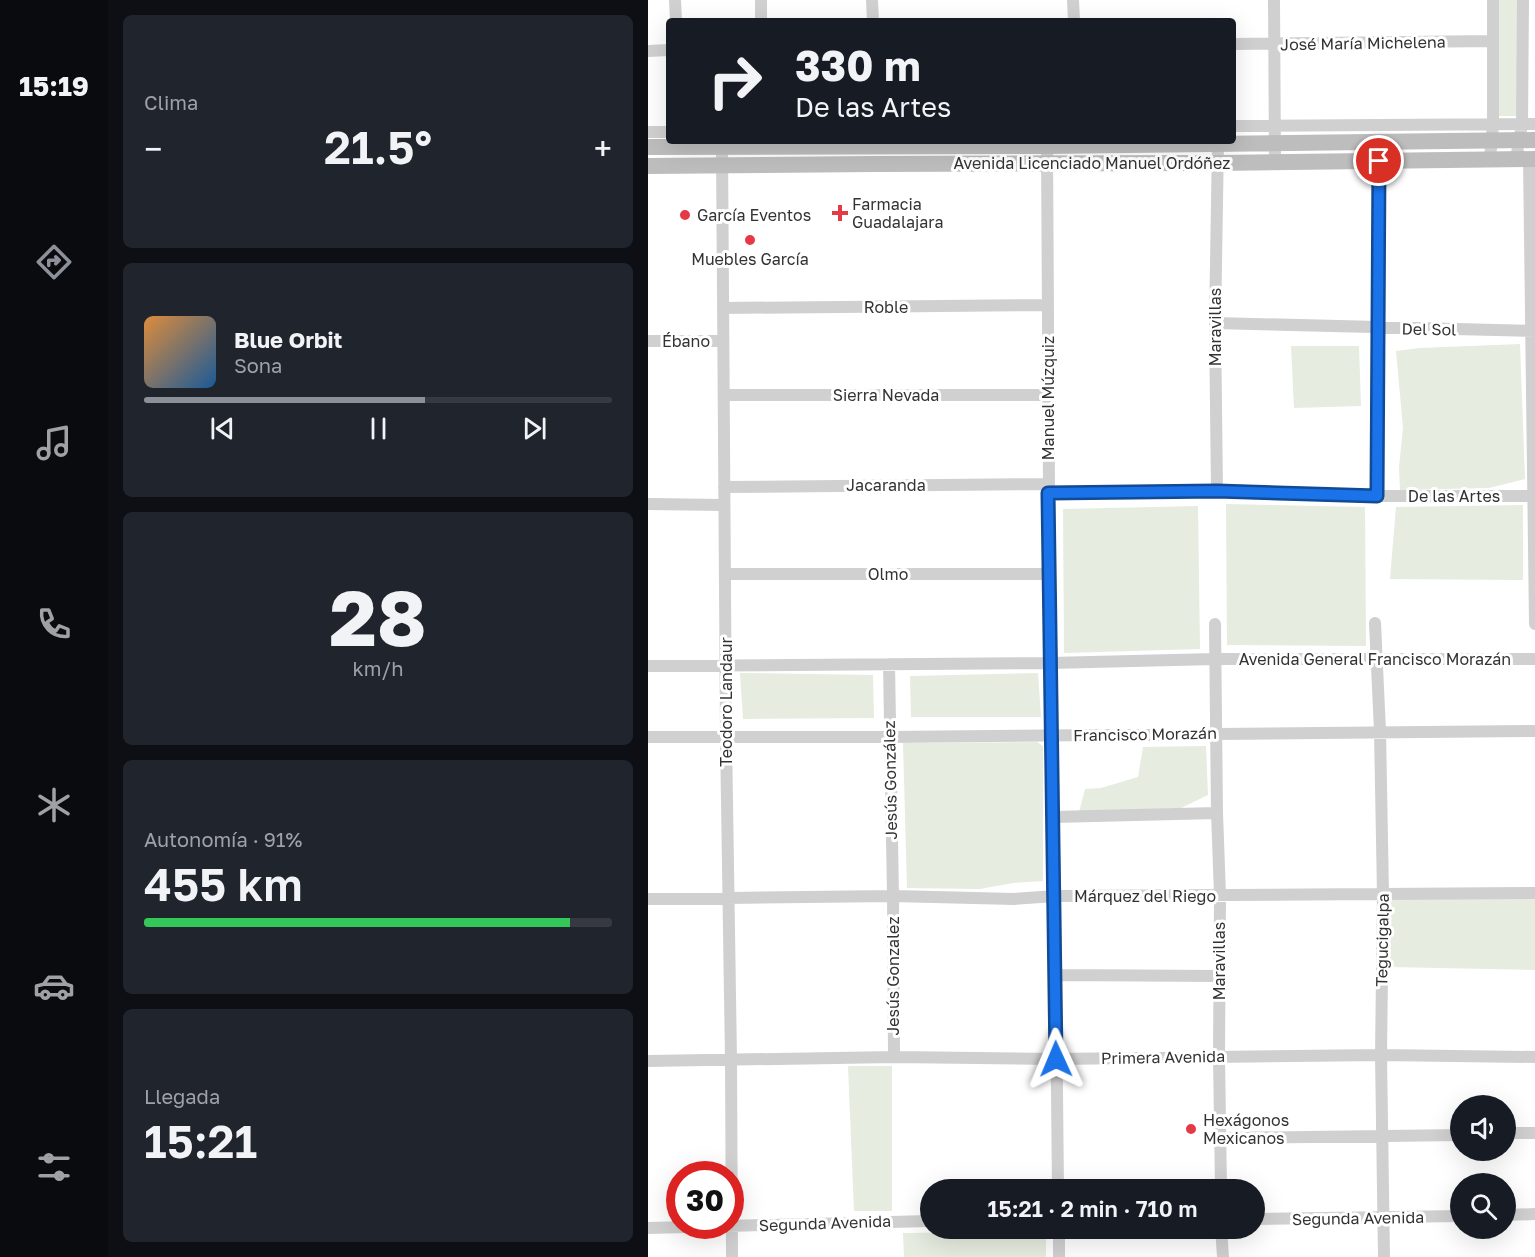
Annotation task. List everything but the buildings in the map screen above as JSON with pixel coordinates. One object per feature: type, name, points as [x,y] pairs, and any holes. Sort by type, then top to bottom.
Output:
[{"type":"main road","name":"Avenida Licenciado Manuel Ordóñez","points":[[1236,140],[1276,134],[1528,132]]},
{"type":"main road","name":"Avenida Licenciado Manuel Ordóñez","points":[[648,147],[666,142]]},
{"type":"main road","name":"Avenida Licenciado Manuel Ordóñez","points":[[707,144],[723,146],[763,144]]},
{"type":"main road","name":"Avenida Licenciado Manuel Ordóñez","points":[[932,144],[1047,146],[1066,144]]},
{"type":"main road","name":"Avenida Licenciado Manuel Ordóñez","points":[[648,166],[1275,163],[1527,159]]},
{"type":"street","points":[[675,0],[676,18]]},
{"type":"street","points":[[761,0],[761,18]]},
{"type":"street","points":[[872,0],[873,18]]},
{"type":"street","points":[[1073,0],[1074,18]]},
{"type":"street","points":[[1274,0],[1275,163]]},
{"type":"street","points":[[1490,159],[1493,0]]},
{"type":"street","points":[[1523,0],[1529,44],[1527,159],[1534,331],[1535,624]]},
{"type":"street","name":"José María Michelena","points":[[1236,44],[1493,41]]},
{"type":"street","points":[[648,51],[666,50]]},
{"type":"street","points":[[1236,127],[1276,134]]},
{"type":"street","points":[[648,132],[666,138]]},
{"type":"street","points":[[674,144],[676,166]]},
{"type":"street","points":[[763,144],[764,164]]},
{"type":"street","points":[[875,144],[875,164]]},
{"type":"street","points":[[1075,144],[1076,163]]},
{"type":"street","name":"Maravillas","points":[[1217,491],[1215,323],[1218,144]]},
{"type":"street","name":"Teodoro Landaur","points":[[723,146],[724,505],[731,1161]]},
{"type":"street","name":"Manuel Múzquiz","points":[[1047,146],[1048,488],[1058,1179]]},
{"type":"street","points":[[1377,496],[1379,161]]},
{"type":"street","name":"Roble","points":[[723,308],[1048,305]]},
{"type":"street","name":"Del Sol","points":[[1215,323],[1534,331]]},
{"type":"street","name":"Ébano","points":[[648,341],[723,341]]},
{"type":"street","name":"Sierra Nevada","points":[[724,395],[1049,395]]},
{"type":"street","name":"Jacaranda","points":[[724,487],[1048,488]]},
{"type":"street","name":"De las Artes","points":[[1048,488],[1377,496],[1534,496]]},
{"type":"street","points":[[648,504],[724,505]]},
{"type":"street","name":"Olmo","points":[[725,574],[1050,574]]},
{"type":"street","name":"Tegucigalpa","points":[[1375,623],[1380,731],[1383,894],[1381,1055],[1384,1257]]},
{"type":"street","name":"Maravillas","points":[[1215,624],[1220,895],[1221,1179]]},
{"type":"street","points":[[648,666],[1050,663],[1215,658]]},
{"type":"street","name":"Avenida General Francisco Morazán","points":[[1215,658],[1535,659]]},
{"type":"street","name":"Jesús González","points":[[889,664],[893,896]]},
{"type":"street","name":"Francisco Morazán","points":[[648,737],[1535,731]]},
{"type":"street","points":[[1053,817],[1217,813]]},
{"type":"street","name":"Márquez del Riego","points":[[648,899],[893,896],[1014,899],[1535,892]]},
{"type":"street","name":"Jesús Gonzalez","points":[[893,896],[894,1056]]},
{"type":"street","points":[[1056,975],[1219,976]]},
{"type":"street","name":"Primera Avenida","points":[[648,1061],[894,1056],[1056,1059],[1381,1055],[1535,1057]]},
{"type":"street","points":[[1516,1134],[1535,1133]]},
{"type":"street","points":[[1220,1138],[1450,1134]]},
{"type":"street","points":[[1516,1215],[1535,1214]]},
{"type":"street","name":"Segunda Avenida","points":[[1265,1219],[1450,1216]]},
{"type":"street","name":"Segunda Avenida","points":[[744,1226],[920,1221]]},
{"type":"street","name":"Segunda Avenida","points":[[648,1228],[666,1228]]},
{"type":"street","name":"Teodoro Landaur","points":[[731,1239],[732,1257]]},
{"type":"street","points":[[1059,1239],[1059,1257]]},
{"type":"street","points":[[1222,1239],[1223,1257]]},
{"type":"shaded area","points":[[1495,0],[1518,0],[1518,116],[1496,116]]},
{"type":"shaded area","points":[[1520,344],[1525,479],[1489,488],[1400,490],[1399,467],[1403,428],[1396,351]]},
{"type":"shaded area","points":[[1291,346],[1359,346],[1361,406],[1294,408]]},
{"type":"shaded area","points":[[1226,504],[1365,507],[1366,646],[1227,645]]},
{"type":"shaded area","points":[[1523,505],[1523,580],[1390,579],[1396,507]]},
{"type":"shaded area","points":[[1198,506],[1200,649],[1064,653],[1063,509]]},
{"type":"shaded area","points":[[740,673],[873,675],[874,718],[743,719]]},
{"type":"shaded area","points":[[1038,673],[1041,717],[911,717],[910,676]]},
{"type":"shaded area","points":[[1037,742],[1043,746],[1043,881],[980,889],[907,888],[903,743]]},
{"type":"shaded area","points":[[1206,746],[1208,795],[1181,808],[1079,812],[1085,789],[1101,788],[1138,777],[1143,747]]},
{"type":"shaded area","points":[[1535,898],[1535,970],[1389,967],[1389,899]]},
{"type":"shaded area","points":[[848,1066],[892,1066],[892,1211],[854,1211]]},
{"type":"shaded area","points":[[903,1233],[920,1233],[920,1239],[1046,1239],[1046,1257],[904,1257]]},
{"type":"place","name":"Farmacia Guadalajara","points":[[840,213]]},
{"type":"place","name":"García Eventos","points":[[685,215]]},
{"type":"place","name":"Muebles García","points":[[750,240]]},
{"type":"place","name":"Hexágonos Mexicanos","points":[[1191,1129]]},
{"type":"route","points":[[1056,1059],[1048,493],[1217,491],[1377,496],[1379,161]]}]
